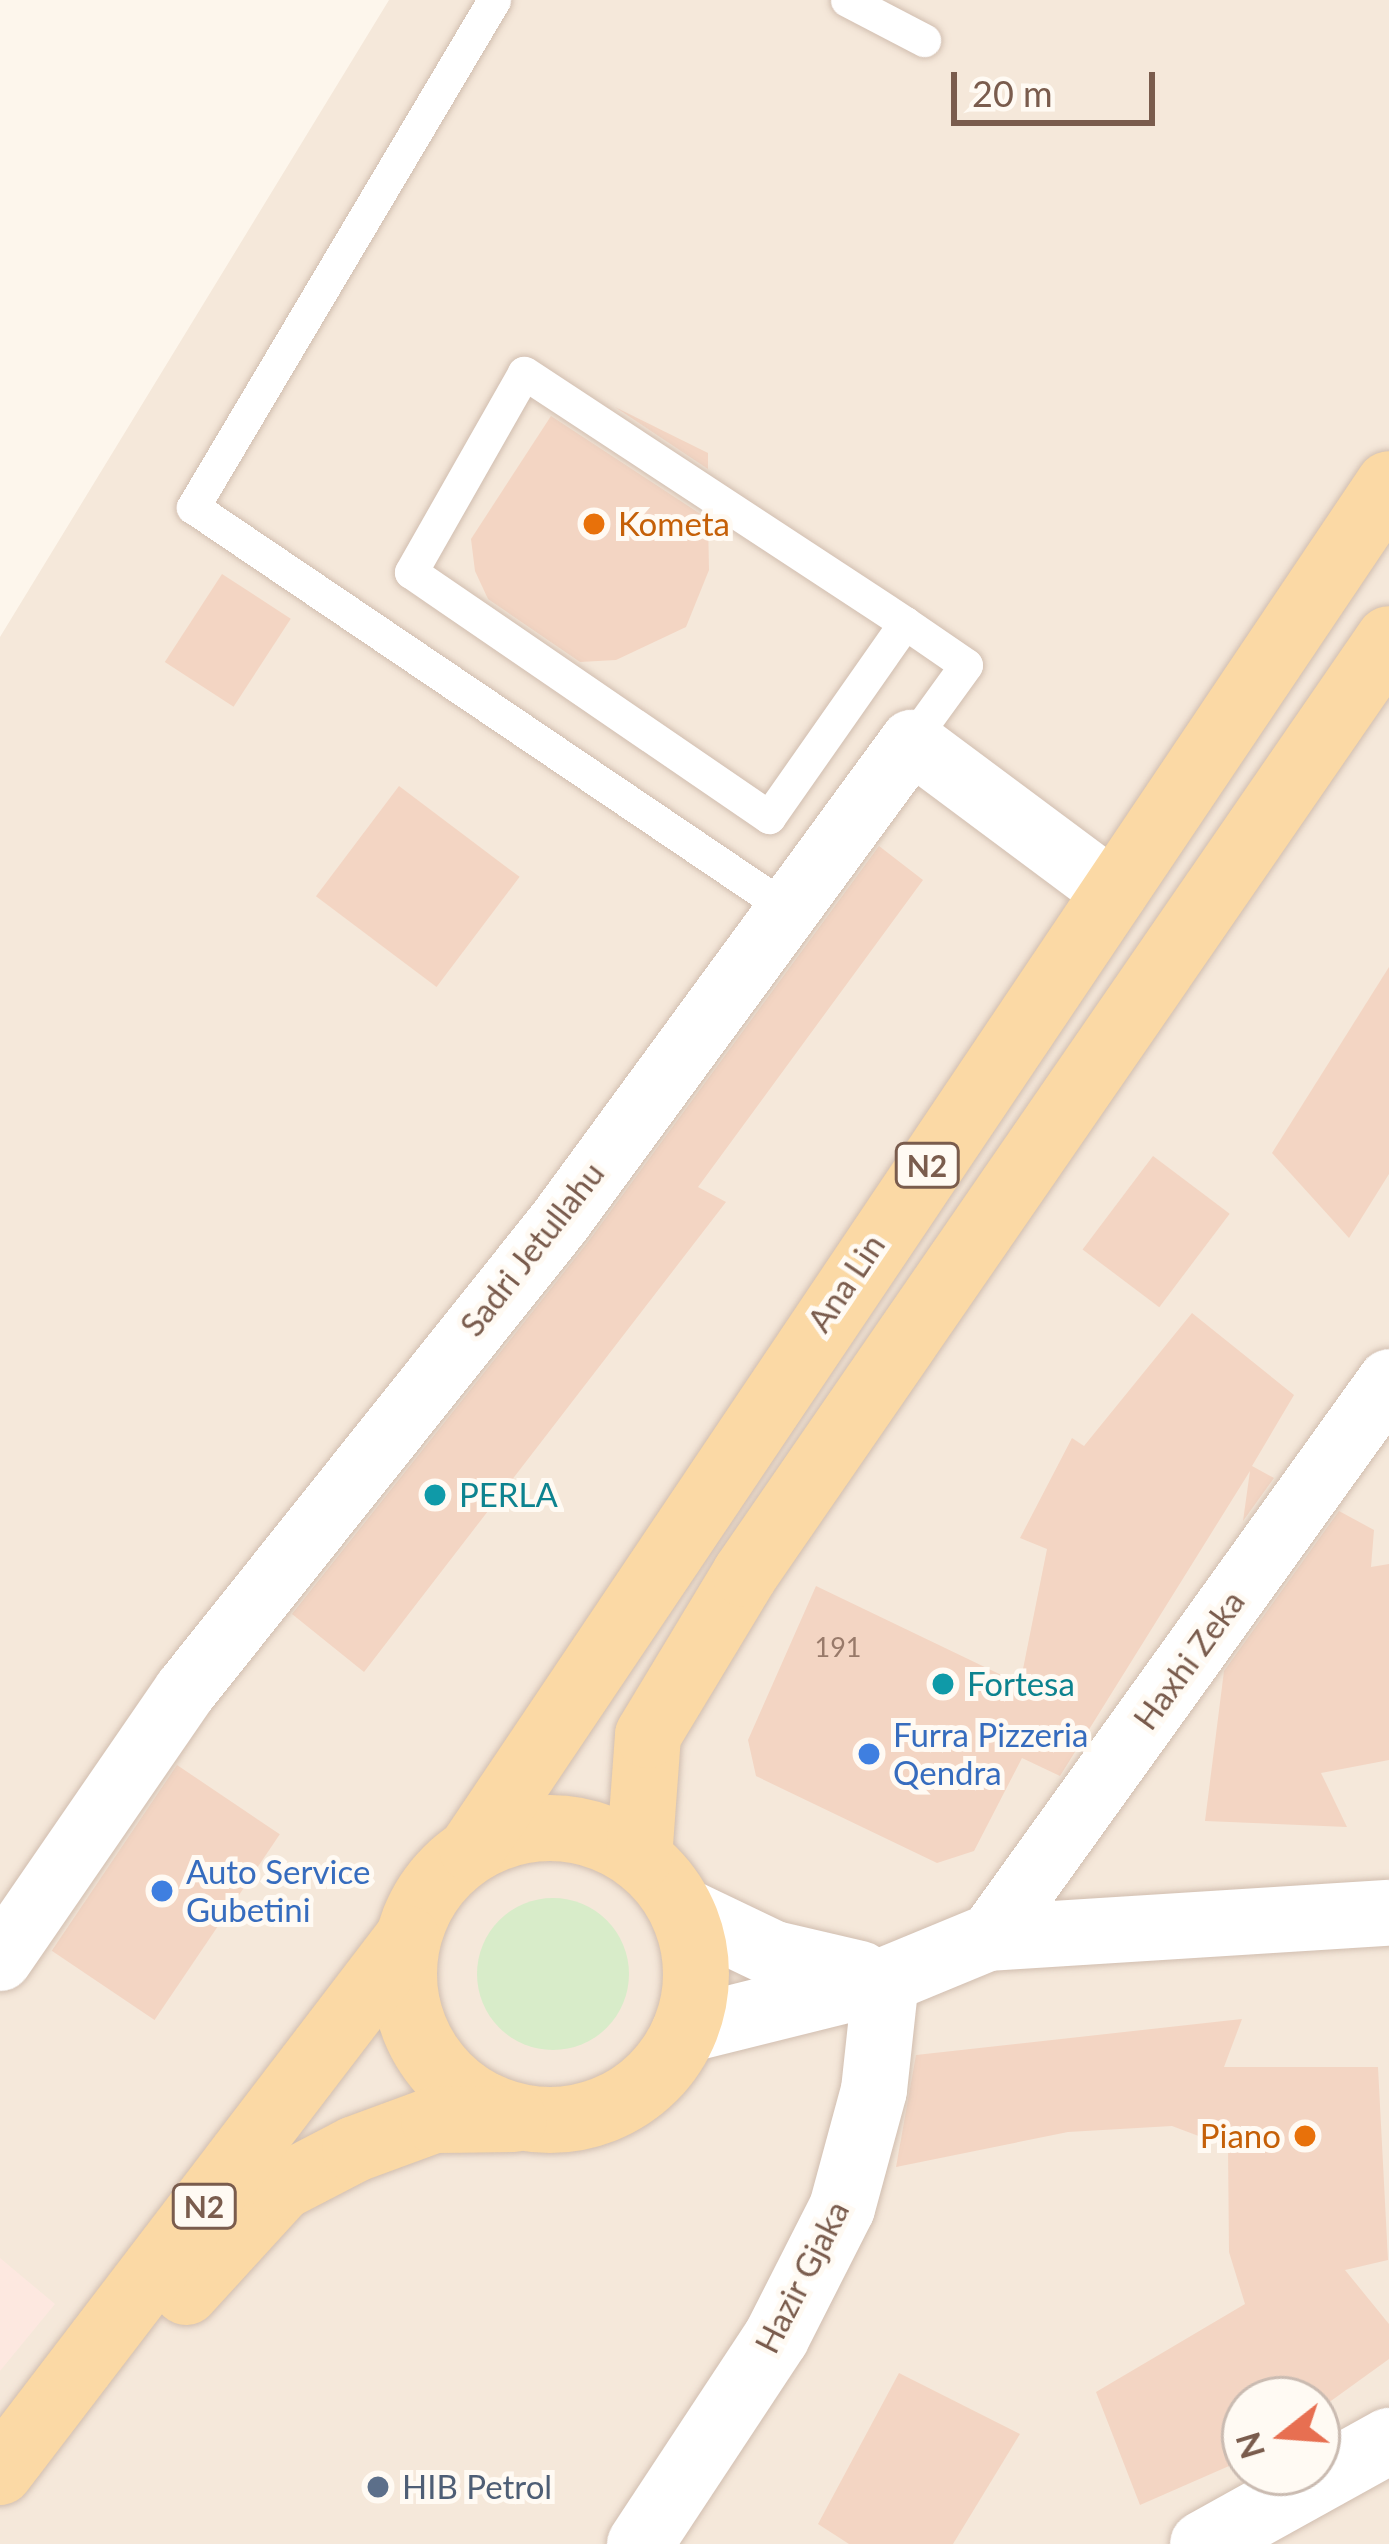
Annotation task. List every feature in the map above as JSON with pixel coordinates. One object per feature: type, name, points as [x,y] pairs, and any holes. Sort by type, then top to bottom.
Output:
[{"type":"main road","name":"Ana Lin","points":[[472,1849],[1389,484]]},
{"type":"main road","name":"N2","points":[[0,2492],[282,2187],[434,2120],[519,2119],[618,2105],[670,2060],[686,2030],[697,1970],[682,1910],[639,1858],[648,1735],[745,1574],[1389,639]]},
{"type":"main road","points":[[472,1849],[557,1828],[639,1858]]},
{"type":"main road","name":"N2","points":[[0,2472],[407,1939],[443,1873],[472,1849]]},
{"type":"main road","name":"N2","points":[[407,1939],[407,2006],[435,2066],[519,2119]]},
{"type":"street","name":"Sadri Jetullahu","points":[[0,1959],[184,1690],[560,1220],[783,906],[910,741]]},
{"type":"street","points":[[910,741],[1115,893]]},
{"type":"street","name":"Haxhi Zeka","points":[[988,1938],[1389,1380]]},
{"type":"street","points":[[682,1910],[774,1954],[886,1980]]},
{"type":"street","points":[[686,2030],[886,1980],[988,1938],[1389,1913]]},
{"type":"street","name":"Hazir Gjaka","points":[[640,2544],[776,2338],[842,2208],[886,1980]]},
{"type":"street","points":[[1202,2544],[1389,2441]]},
{"type":"lane","points":[[494,0],[193,507],[783,906]]},
{"type":"lane","points":[[847,0],[924,40]]},
{"type":"lane","points":[[905,623],[769,817],[411,572],[524,373],[905,623],[966,664],[910,741]]},
{"type":"shaded area","points":[[389,0],[1389,0],[1389,2544],[0,2544],[0,637]]},
{"type":"shaded area","points":[[0,2258],[55,2304],[0,2371]]},
{"type":"green space","points":[[553,1898],[582,1904],[607,1920],[623,1945],[629,1974],[623,2003],[607,2028],[582,2044],[553,2050],[524,2044],[499,2028],[483,2003],[477,1974],[483,1945],[499,1920],[524,1904]]},
{"type":"building","points":[[615,407],[708,453],[708,469]]},
{"type":"building","name":"Kometa","points":[[551,416],[708,519],[709,570],[686,627],[616,660],[580,662],[488,599],[475,571],[471,539]]},
{"type":"building","points":[[222,574],[291,619],[234,707],[165,662]]},
{"type":"building","points":[[399,786],[520,877],[437,987],[316,896]]},
{"type":"building","points":[[879,846],[923,880],[698,1187],[726,1202],[364,1672],[292,1614],[588,1242]]},
{"type":"building","points":[[1389,967],[1389,1174],[1349,1238],[1272,1153]]},
{"type":"building","points":[[1153,1156],[1230,1214],[1159,1307],[1083,1249]]},
{"type":"building","points":[[1192,1313],[1294,1395],[1252,1466],[1274,1478],[1243,1521],[1250,1471],[1060,1776],[1022,1758],[974,1851],[937,1863],[756,1776],[748,1740],[816,1586],[1020,1684],[1047,1549],[1020,1538],[1072,1438],[1084,1446]]},
{"type":"building","points":[[1339,1511],[1374,1530],[1371,1567],[1389,1564],[1389,1760],[1321,1773],[1347,1827],[1205,1821],[1224,1671]]},
{"type":"building","name":"Auto Service Gubetini","points":[[177,1765],[280,1834],[155,2020],[52,1951]]},
{"type":"building","points":[[1242,2019],[1224,2067],[1378,2067],[1388,2260],[1345,2270],[1389,2324],[1389,2359],[1341,2394],[1341,2376],[1221,2376],[1221,2470],[1140,2505],[1096,2392],[1245,2304],[1229,2252],[1228,2147],[1172,2126],[1068,2132],[896,2167],[916,2055]]},
{"type":"building","points":[[899,2373],[1020,2434],[953,2544],[849,2544],[818,2524]]},
{"type":"place","name":"Kometa","points":[[594,524]]},
{"type":"place","name":"PERLA","points":[[435,1495]]},
{"type":"place","name":"Fortesa","points":[[943,1684]]},
{"type":"place","name":"Furra Pizzeria Qendra","points":[[869,1754]]},
{"type":"place","name":"Auto Service Gubetini","points":[[162,1891]]},
{"type":"place","name":"Piano","points":[[1305,2136]]},
{"type":"place","name":"HIB Petrol","points":[[378,2487]]}]
